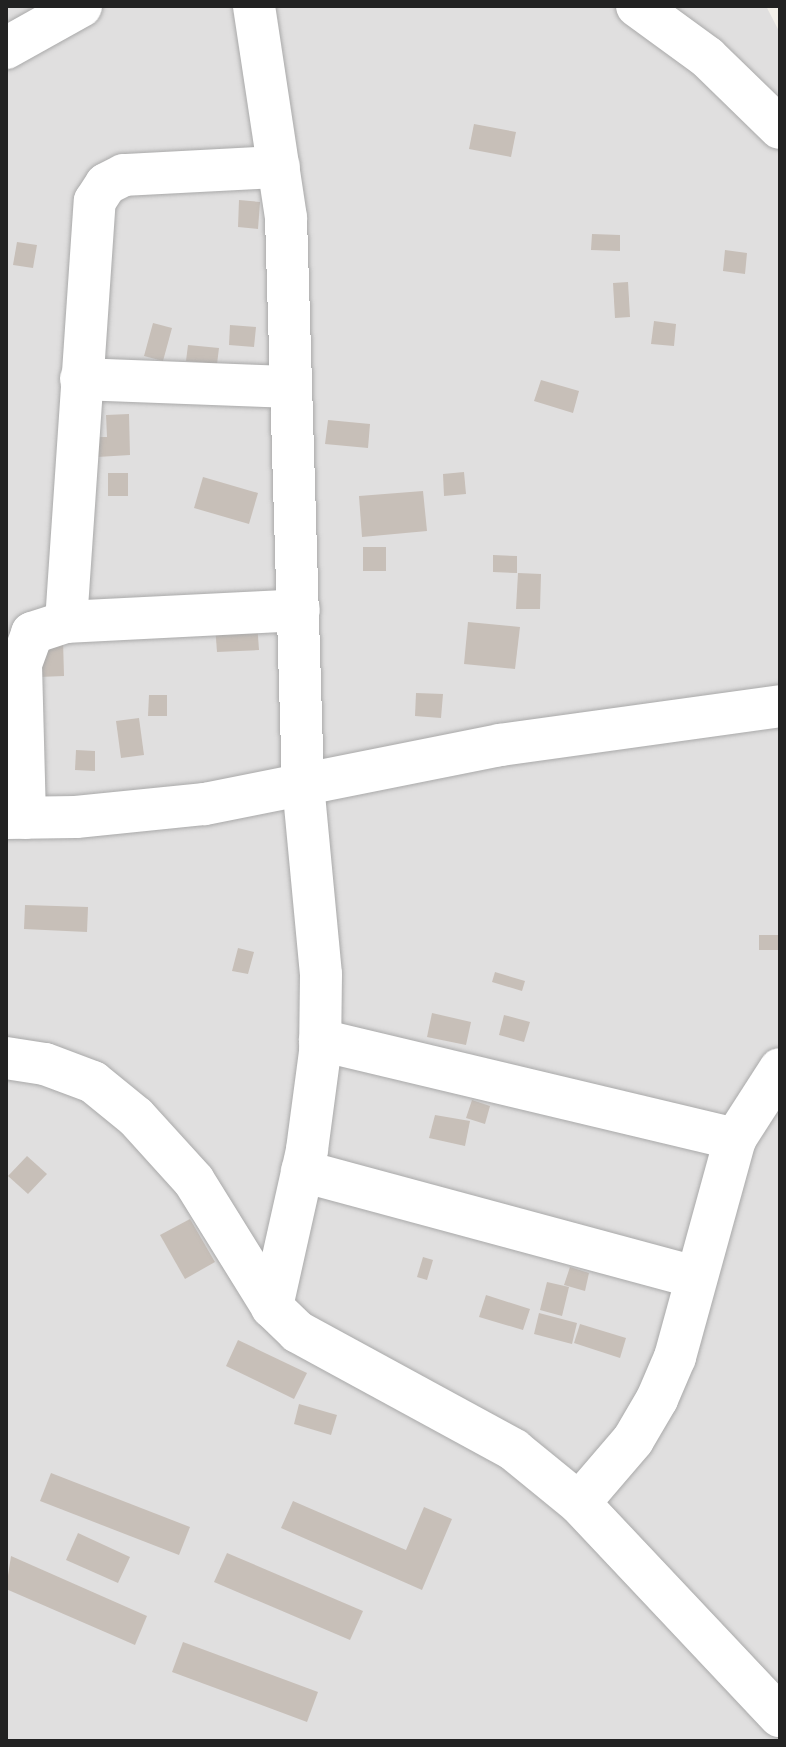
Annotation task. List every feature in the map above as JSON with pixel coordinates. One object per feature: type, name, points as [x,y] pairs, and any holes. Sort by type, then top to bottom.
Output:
[{"type":"street","points":[[6,48],[81,6]]},
{"type":"street","points":[[254,6],[279,167],[290,287],[303,784],[316,883],[320,1040],[302,1171],[272,1307]]},
{"type":"street","points":[[637,6],[707,57],[780,128]]},
{"type":"street","points":[[66,622],[91,224],[95,201],[106,184],[124,175],[279,167]]},
{"type":"street","points":[[81,379],[291,387]]},
{"type":"street","points":[[299,610],[66,622],[32,633],[23,646],[16,818],[205,804],[500,745],[780,706]]},
{"type":"street","points":[[320,1040],[735,1139]]},
{"type":"street","points":[[6,1058],[45,1064],[93,1082],[136,1117],[194,1181],[272,1307],[328,1353],[514,1450],[579,1503],[780,1716]]},
{"type":"street","points":[[579,1503],[633,1440],[657,1399],[675,1357],[735,1139],[780,1069]]},
{"type":"street","points":[[302,1171],[696,1277]]},
{"type":"shaded area","points":[[6,6],[766,6],[780,33],[780,1741],[6,1741]]},
{"type":"building","points":[[474,124],[516,132],[511,157],[469,149]]},
{"type":"building","points":[[239,200],[260,202],[258,229],[238,227]]},
{"type":"building","points":[[592,234],[620,235],[620,251],[591,250]]},
{"type":"building","points":[[17,242],[37,245],[33,268],[13,265]]},
{"type":"building","points":[[725,250],[747,253],[745,274],[723,271]]},
{"type":"building","points":[[628,282],[630,317],[615,318],[613,283]]},
{"type":"building","points":[[654,321],[676,324],[674,346],[651,344]]},
{"type":"building","points":[[153,323],[172,328],[163,361],[144,356]]},
{"type":"building","points":[[230,325],[256,327],[254,347],[229,345]]},
{"type":"building","points":[[188,345],[219,348],[217,364],[186,361]]},
{"type":"building","points":[[541,380],[579,391],[573,413],[534,401]]},
{"type":"building","points":[[129,414],[130,455],[97,457],[96,437],[107,437],[106,415]]},
{"type":"building","points":[[328,420],[370,424],[368,448],[325,444]]},
{"type":"building","points":[[464,472],[466,494],[444,496],[443,474]]},
{"type":"building","points":[[108,473],[128,473],[128,496],[108,496]]},
{"type":"building","points":[[203,477],[258,493],[249,524],[194,508]]},
{"type":"building","points":[[423,491],[427,531],[362,537],[359,496]]},
{"type":"building","points":[[363,547],[386,547],[386,571],[363,571]]},
{"type":"building","points":[[493,555],[517,556],[517,573],[493,572]]},
{"type":"building","points":[[518,573],[541,574],[540,609],[516,609]]},
{"type":"building","points":[[468,622],[520,627],[515,669],[464,664]]},
{"type":"building","points":[[257,623],[259,650],[217,652],[215,625]]},
{"type":"building","points":[[39,640],[63,640],[64,676],[39,677]]},
{"type":"building","points":[[416,693],[443,694],[441,718],[415,716]]},
{"type":"building","points":[[149,695],[167,695],[167,716],[148,716]]},
{"type":"building","points":[[139,718],[144,755],[121,758],[116,721]]},
{"type":"building","points":[[76,750],[95,751],[95,771],[75,770]]},
{"type":"building","points":[[25,905],[88,907],[87,932],[24,929]]},
{"type":"building","points":[[759,935],[780,935],[780,950],[759,950]]},
{"type":"building","points":[[238,948],[254,952],[248,974],[232,971]]},
{"type":"building","points":[[495,972],[525,981],[522,991],[492,982]]},
{"type":"building","points":[[432,1013],[471,1022],[466,1045],[427,1037]]},
{"type":"building","points":[[504,1015],[530,1022],[524,1042],[499,1035]]},
{"type":"building","points":[[472,1100],[490,1106],[485,1124],[466,1118]]},
{"type":"building","points":[[435,1115],[470,1121],[465,1146],[429,1138]]},
{"type":"building","points":[[27,1156],[47,1174],[28,1194],[8,1176]]},
{"type":"building","points":[[190,1219],[215,1262],[185,1279],[160,1235]]},
{"type":"building","points":[[423,1257],[433,1260],[427,1280],[417,1277]]},
{"type":"building","points":[[570,1267],[589,1273],[585,1291],[564,1285]]},
{"type":"building","points":[[547,1282],[569,1287],[562,1316],[540,1310]]},
{"type":"building","points":[[486,1295],[530,1309],[523,1330],[479,1317]]},
{"type":"building","points":[[539,1313],[577,1323],[572,1344],[534,1334]]},
{"type":"building","points":[[580,1324],[626,1338],[620,1358],[574,1343]]},
{"type":"building","points":[[238,1340],[307,1373],[294,1399],[226,1366]]},
{"type":"building","points":[[299,1404],[337,1415],[331,1435],[294,1424]]},
{"type":"building","points":[[51,1473],[190,1527],[179,1555],[40,1501]]},
{"type":"building","points":[[293,1501],[406,1550],[424,1507],[452,1519],[422,1590],[281,1528]]},
{"type":"building","points":[[78,1533],[130,1557],[118,1583],[66,1560]]},
{"type":"building","points":[[227,1553],[363,1611],[350,1640],[214,1582]]},
{"type":"building","points":[[11,1556],[147,1616],[135,1645],[6,1589]]},
{"type":"building","points":[[183,1642],[318,1692],[307,1722],[172,1672]]}]
